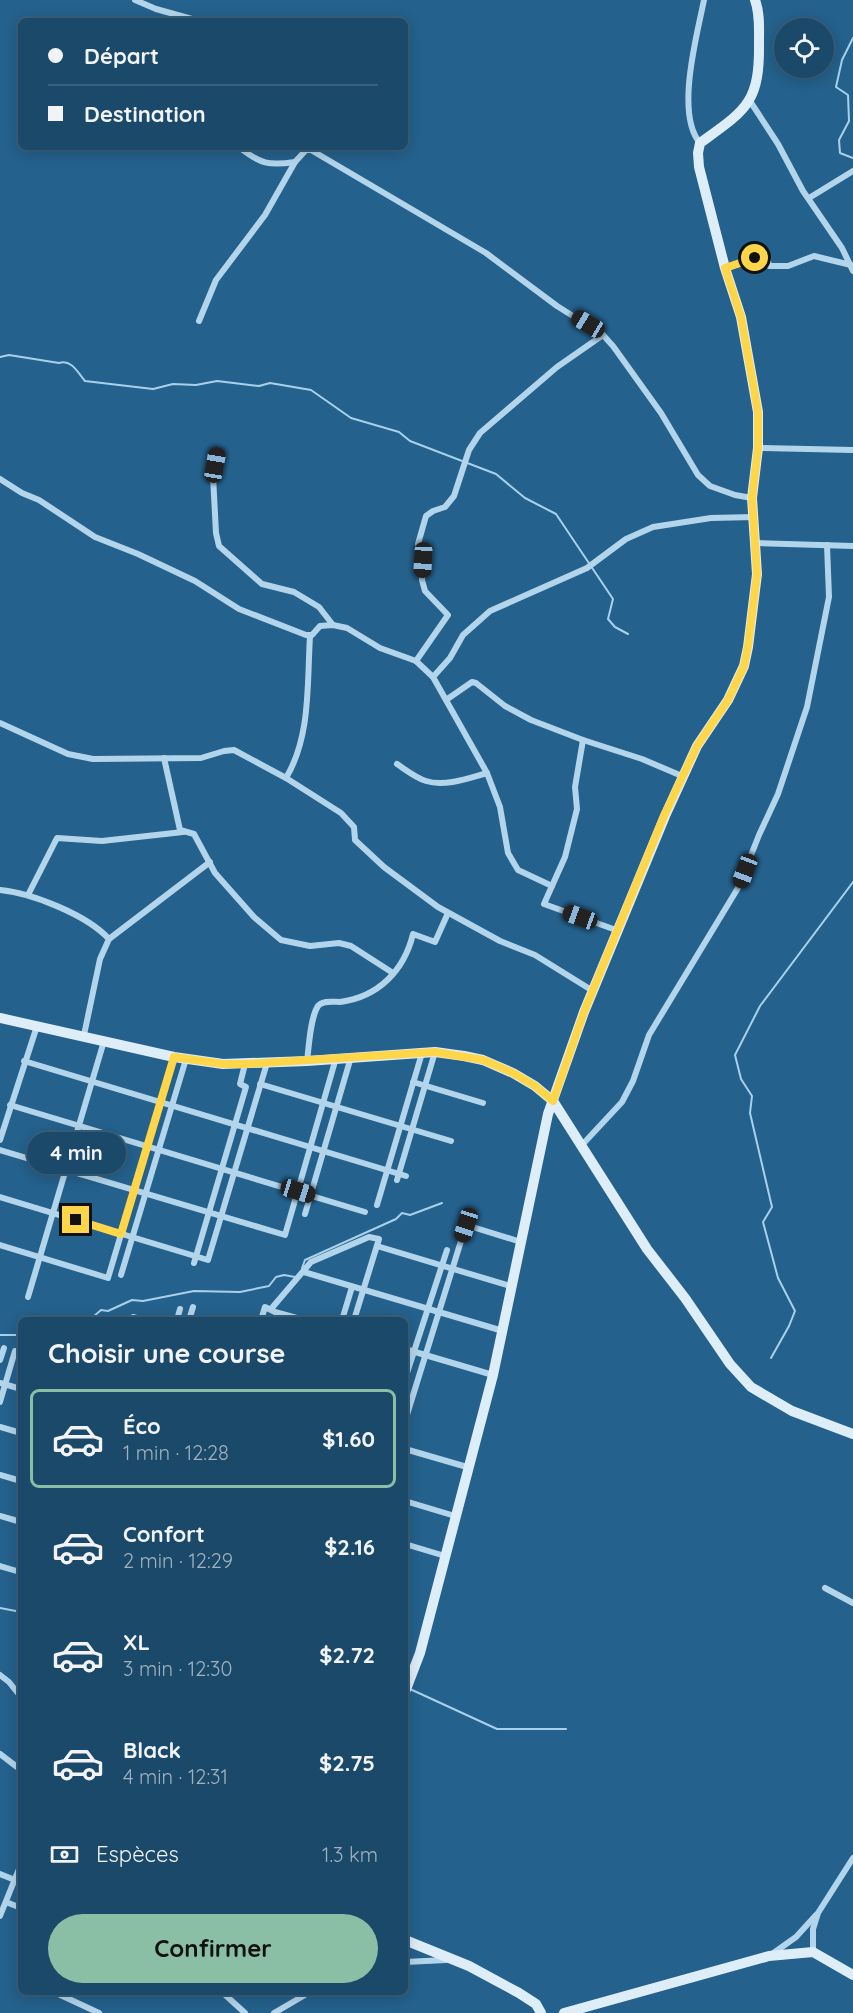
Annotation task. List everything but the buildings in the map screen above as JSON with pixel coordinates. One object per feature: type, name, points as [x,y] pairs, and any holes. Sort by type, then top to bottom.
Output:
[{"type":"street","points":[[135,0],[156,9],[189,18]]},
{"type":"street","points":[[408,1685],[420,1653],[493,1375],[548,1114],[616,930],[682,776],[697,746],[728,700],[744,666],[757,574],[752,498],[758,448],[758,412],[741,317],[725,268],[699,167],[700,143],[693,131],[688,108],[691,69],[704,0]]},
{"type":"street","points":[[700,143],[738,115],[750,101],[758,67],[758,14],[755,0]]},
{"type":"street","points":[[750,101],[852,268]]},
{"type":"street","points":[[243,150],[251,157],[274,165],[295,162]]},
{"type":"street","points":[[199,321],[216,280],[265,215],[295,162],[306,150],[310,150],[486,252],[557,306],[603,335],[661,413],[698,475],[710,486],[752,498]]},
{"type":"street","points":[[808,198],[853,171]]},
{"type":"street","points":[[725,268],[767,255],[769,266],[788,266],[814,256],[852,268]]},
{"type":"street","points":[[416,661],[448,615],[425,591],[422,580],[423,560],[418,544],[426,516],[445,507],[454,496],[470,450],[480,433],[557,367],[603,335]]},
{"type":"street","points":[[758,448],[853,450]]},
{"type":"street","points":[[217,453],[213,477],[216,533],[219,546],[262,584],[294,592],[319,608],[333,625]]},
{"type":"street","points":[[0,479],[22,493],[39,500],[95,537],[195,581],[239,609],[310,636]]},
{"type":"street","points":[[433,677],[450,658],[463,634],[490,611],[587,568],[626,539],[653,526],[711,518],[754,517]]},
{"type":"street","points":[[756,543],[853,546]]},
{"type":"street","points":[[582,1145],[622,1102],[633,1081],[649,1035],[738,888],[778,794],[807,707],[830,597],[827,545]]},
{"type":"street","points":[[286,778],[293,766],[303,736],[310,636],[320,626],[333,625],[347,628],[380,648],[416,661],[433,677],[487,773],[501,807],[508,853],[518,870],[552,886]]},
{"type":"street","points":[[446,699],[472,682],[477,683],[505,706],[523,715],[583,740],[642,759],[682,776]]},
{"type":"street","points":[[0,723],[68,754],[93,759],[201,758],[234,750],[286,778],[341,813],[354,827],[355,840],[384,867],[448,913],[500,941],[535,955],[593,992]]},
{"type":"street","points":[[583,740],[575,787],[577,809],[565,857],[544,904],[616,930]]},
{"type":"street","points":[[164,758],[180,830],[183,832]]},
{"type":"street","points":[[397,764],[424,780],[434,783],[464,780],[487,773]]},
{"type":"street","points":[[28,895],[57,838],[102,841],[183,832],[194,834],[216,873],[254,917],[281,940],[310,946],[339,943],[351,946],[393,973]]},
{"type":"street","points":[[84,1035],[100,959],[110,939],[210,862]]},
{"type":"street","points":[[0,890],[17,891],[55,905],[102,930],[110,939]]},
{"type":"street","points":[[307,1061],[314,1016],[319,1005],[324,1002],[340,1002],[364,996],[380,988],[393,973],[410,946],[413,934],[435,942],[448,913]]},
{"type":"street","points":[[0,1018],[174,1057],[223,1064],[435,1052],[483,1060],[520,1078],[553,1101],[648,1249],[730,1364],[751,1388],[792,1411],[853,1434]]},
{"type":"street","points":[[0,1140],[37,1026]]},
{"type":"street","points":[[28,1298],[104,1040]]},
{"type":"street","points":[[377,1205],[422,1052]]},
{"type":"street","points":[[398,1177],[435,1052]]},
{"type":"street","points":[[0,1245],[108,1278],[174,1057]]},
{"type":"street","points":[[305,1214],[351,1057]]},
{"type":"street","points":[[121,1275],[186,1059]]},
{"type":"street","points":[[0,1150],[285,1235],[336,1059]]},
{"type":"street","points":[[24,1061],[387,1170],[398,1177],[406,1176]]},
{"type":"street","points":[[0,1197],[133,1237],[195,1260],[208,1260],[267,1063]]},
{"type":"street","points":[[195,1260],[246,1087],[240,1084],[245,1064]]},
{"type":"street","points":[[413,1082],[483,1103]]},
{"type":"street","points":[[260,1084],[451,1141]]},
{"type":"street","points":[[10,1105],[365,1212]]},
{"type":"street","points":[[408,1398],[425,1355],[466,1225],[521,1242]]},
{"type":"street","points":[[273,1317],[273,1310],[310,1262],[369,1237],[379,1239],[355,1317]]},
{"type":"street","points":[[377,1246],[510,1286]]},
{"type":"street","points":[[408,1370],[447,1250]]},
{"type":"street","points":[[304,1272],[503,1331]]},
{"type":"street","points":[[343,1317],[352,1287]]},
{"type":"street","points":[[262,1317],[265,1306],[295,1317]]},
{"type":"street","points":[[190,1317],[194,1307]]},
{"type":"street","points":[[178,1317],[180,1309]]},
{"type":"street","points":[[0,1360],[4,1348]]},
{"type":"street","points":[[408,1350],[493,1375]]},
{"type":"street","points":[[0,1402],[3,1384],[15,1351]]},
{"type":"street","points":[[3,1384],[18,1388]]},
{"type":"street","points":[[0,1427],[18,1432]]},
{"type":"street","points":[[408,1450],[467,1467]]},
{"type":"street","points":[[0,1475],[18,1480]]},
{"type":"street","points":[[408,1503],[455,1516]]},
{"type":"street","points":[[0,1516],[18,1521]]},
{"type":"street","points":[[408,1545],[445,1556]]},
{"type":"street","points":[[0,1566],[18,1571]]},
{"type":"street","points":[[825,1588],[853,1603]]},
{"type":"street","points":[[0,1675],[18,1693]]},
{"type":"street","points":[[0,1754],[18,1768]]},
{"type":"street","points":[[769,1956],[796,1937],[818,1912],[853,1858]]},
{"type":"street","points":[[0,1916],[18,1872]]},
{"type":"street","points":[[0,1874],[15,1880]]},
{"type":"street","points":[[6,1902],[18,1907]]},
{"type":"street","points":[[813,1952],[813,1929],[818,1912]]},
{"type":"street","points":[[408,1942],[434,1951],[519,1993],[536,2004],[541,2013]]},
{"type":"street","points":[[564,2013],[769,1956],[813,1952],[853,1975]]},
{"type":"street","points":[[408,1962],[453,1960]]},
{"type":"street","points":[[60,1995],[99,2013]]},
{"type":"street","points":[[225,1995],[245,2013]]},
{"type":"street","points":[[274,2013],[303,1995]]},
{"type":"waterway","points":[[853,38],[842,60],[836,87],[848,95],[849,121],[839,140],[840,153],[853,158]]},
{"type":"waterway","points":[[0,357],[9,355],[64,362],[71,365],[85,381],[153,389],[173,384],[196,385],[217,381],[259,386],[270,383],[311,390],[351,418],[399,432],[410,441],[496,474],[525,498],[556,514],[613,599],[608,619],[615,627],[628,634]]},
{"type":"waterway","points":[[771,1358],[795,1311],[778,1278],[763,1222],[772,1207],[750,1113],[752,1096],[741,1079],[735,1055],[760,1006],[853,882]]},
{"type":"waterway","points":[[302,1268],[305,1260],[396,1219],[402,1213],[410,1215],[442,1203]]},
{"type":"waterway","points":[[93,1317],[101,1310],[108,1311],[132,1300],[143,1301],[194,1291],[240,1292],[269,1286],[276,1277],[284,1275],[295,1277]]},
{"type":"waterway","points":[[0,1335],[18,1335]]},
{"type":"waterway","points":[[0,1608],[18,1611]]},
{"type":"waterway","points":[[410,1689],[497,1729],[566,1729]]},
{"type":"route","points":[[76,1220],[121,1234],[174,1057],[223,1064],[245,1064],[435,1052],[483,1060],[513,1073],[535,1086],[553,1101],[584,1012],[664,816],[697,746],[728,700],[744,666],[757,574],[752,498],[758,448],[758,412],[741,317],[725,268],[755,258]]}]
